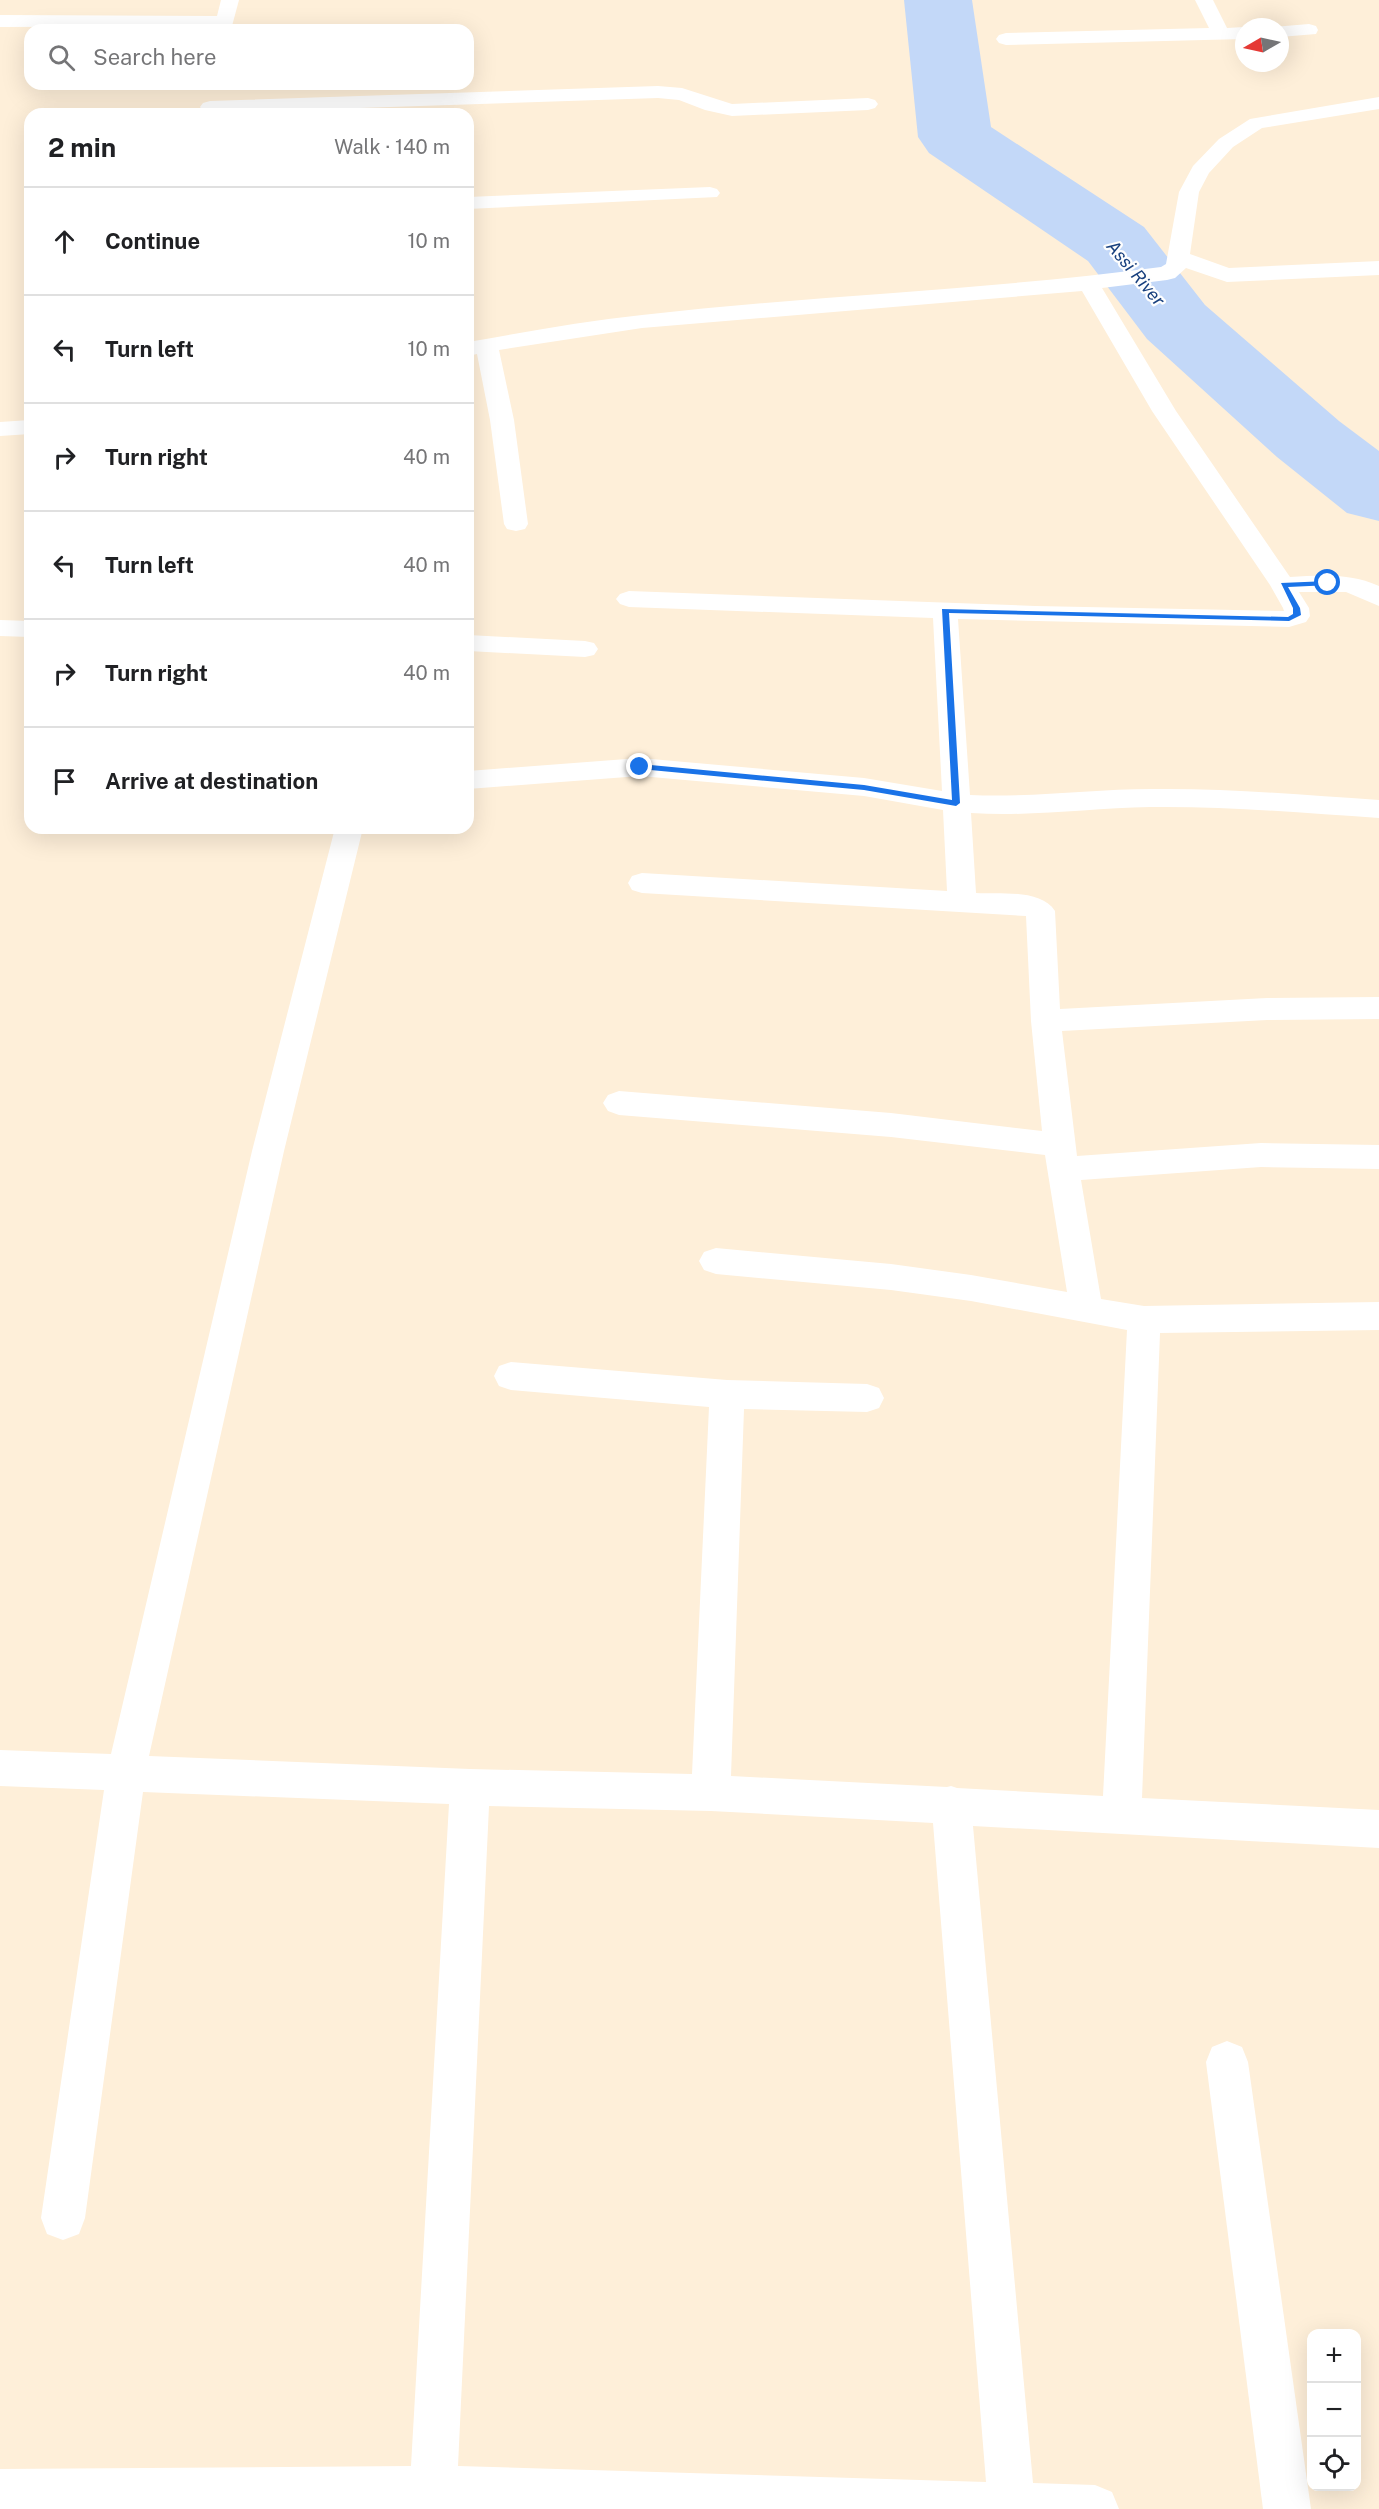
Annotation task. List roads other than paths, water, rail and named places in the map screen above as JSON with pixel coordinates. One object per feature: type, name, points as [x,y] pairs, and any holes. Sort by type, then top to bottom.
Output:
[{"type":"street","points":[[224,24],[230,0]]},
{"type":"street","points":[[1204,0],[1221,34]]},
{"type":"street","points":[[0,21],[134,24]]},
{"type":"street","points":[[1289,31],[1309,30]]},
{"type":"street","points":[[1006,39],[1235,33]]},
{"type":"street","points":[[210,108],[213,90]]},
{"type":"street","points":[[260,108],[658,92],[682,94],[712,106],[732,110],[868,104]]},
{"type":"street","points":[[1173,266],[1189,193],[1197,175],[1213,156],[1244,129],[1257,123],[1379,103]]},
{"type":"street","points":[[474,203],[710,194]]},
{"type":"street","points":[[516,525],[502,420],[478,347],[589,329],[687,317],[1099,284],[1173,266],[1227,275],[1379,268]]},
{"type":"street","points":[[629,599],[945,611],[1289,619],[1297,615],[1296,608],[1283,585],[1164,411],[1099,284]]},
{"type":"street","points":[[0,429],[24,427]]},
{"type":"street","points":[[1283,585],[1328,583],[1357,586],[1379,597]]},
{"type":"street","points":[[945,611],[962,902]]},
{"type":"street","points":[[0,628],[24,629]]},
{"type":"street","points":[[474,643],[585,649]]},
{"type":"street","points":[[474,780],[640,767],[864,788],[956,803],[1004,806],[1148,798],[1207,798],[1379,809]]},
{"type":"street","points":[[63,2218],[126,1772],[268,1151],[347,834]]},
{"type":"street","points":[[642,883],[1029,906],[1040,911],[1046,1021],[1061,1157],[1086,1309]]},
{"type":"street","points":[[1046,1021],[1267,1010],[1379,1008]]},
{"type":"street","points":[[619,1103],[891,1125],[1061,1157],[1342,1154],[1379,1156]]},
{"type":"street","points":[[716,1261],[891,1277],[1144,1320],[1379,1316]]},
{"type":"street","points":[[1122,1814],[1144,1320]]},
{"type":"street","points":[[511,1377],[727,1394],[867,1398]]},
{"type":"street","points":[[711,1793],[727,1394]]},
{"type":"street","points":[[0,1768],[470,1787],[711,1793],[951,1804],[1379,1829]]},
{"type":"street","points":[[433,2489],[470,1787]]},
{"type":"street","points":[[951,1804],[1012,2507]]},
{"type":"street","points":[[1227,2061],[1287,2509]]},
{"type":"street","points":[[0,2493],[66,2501],[433,2489],[677,2503],[1095,2509]]},
{"type":"waterway","name":"Assi River","points":[[938,0],[955,137],[1116,244],[1176,322],[1308,439],[1379,494]]}]
